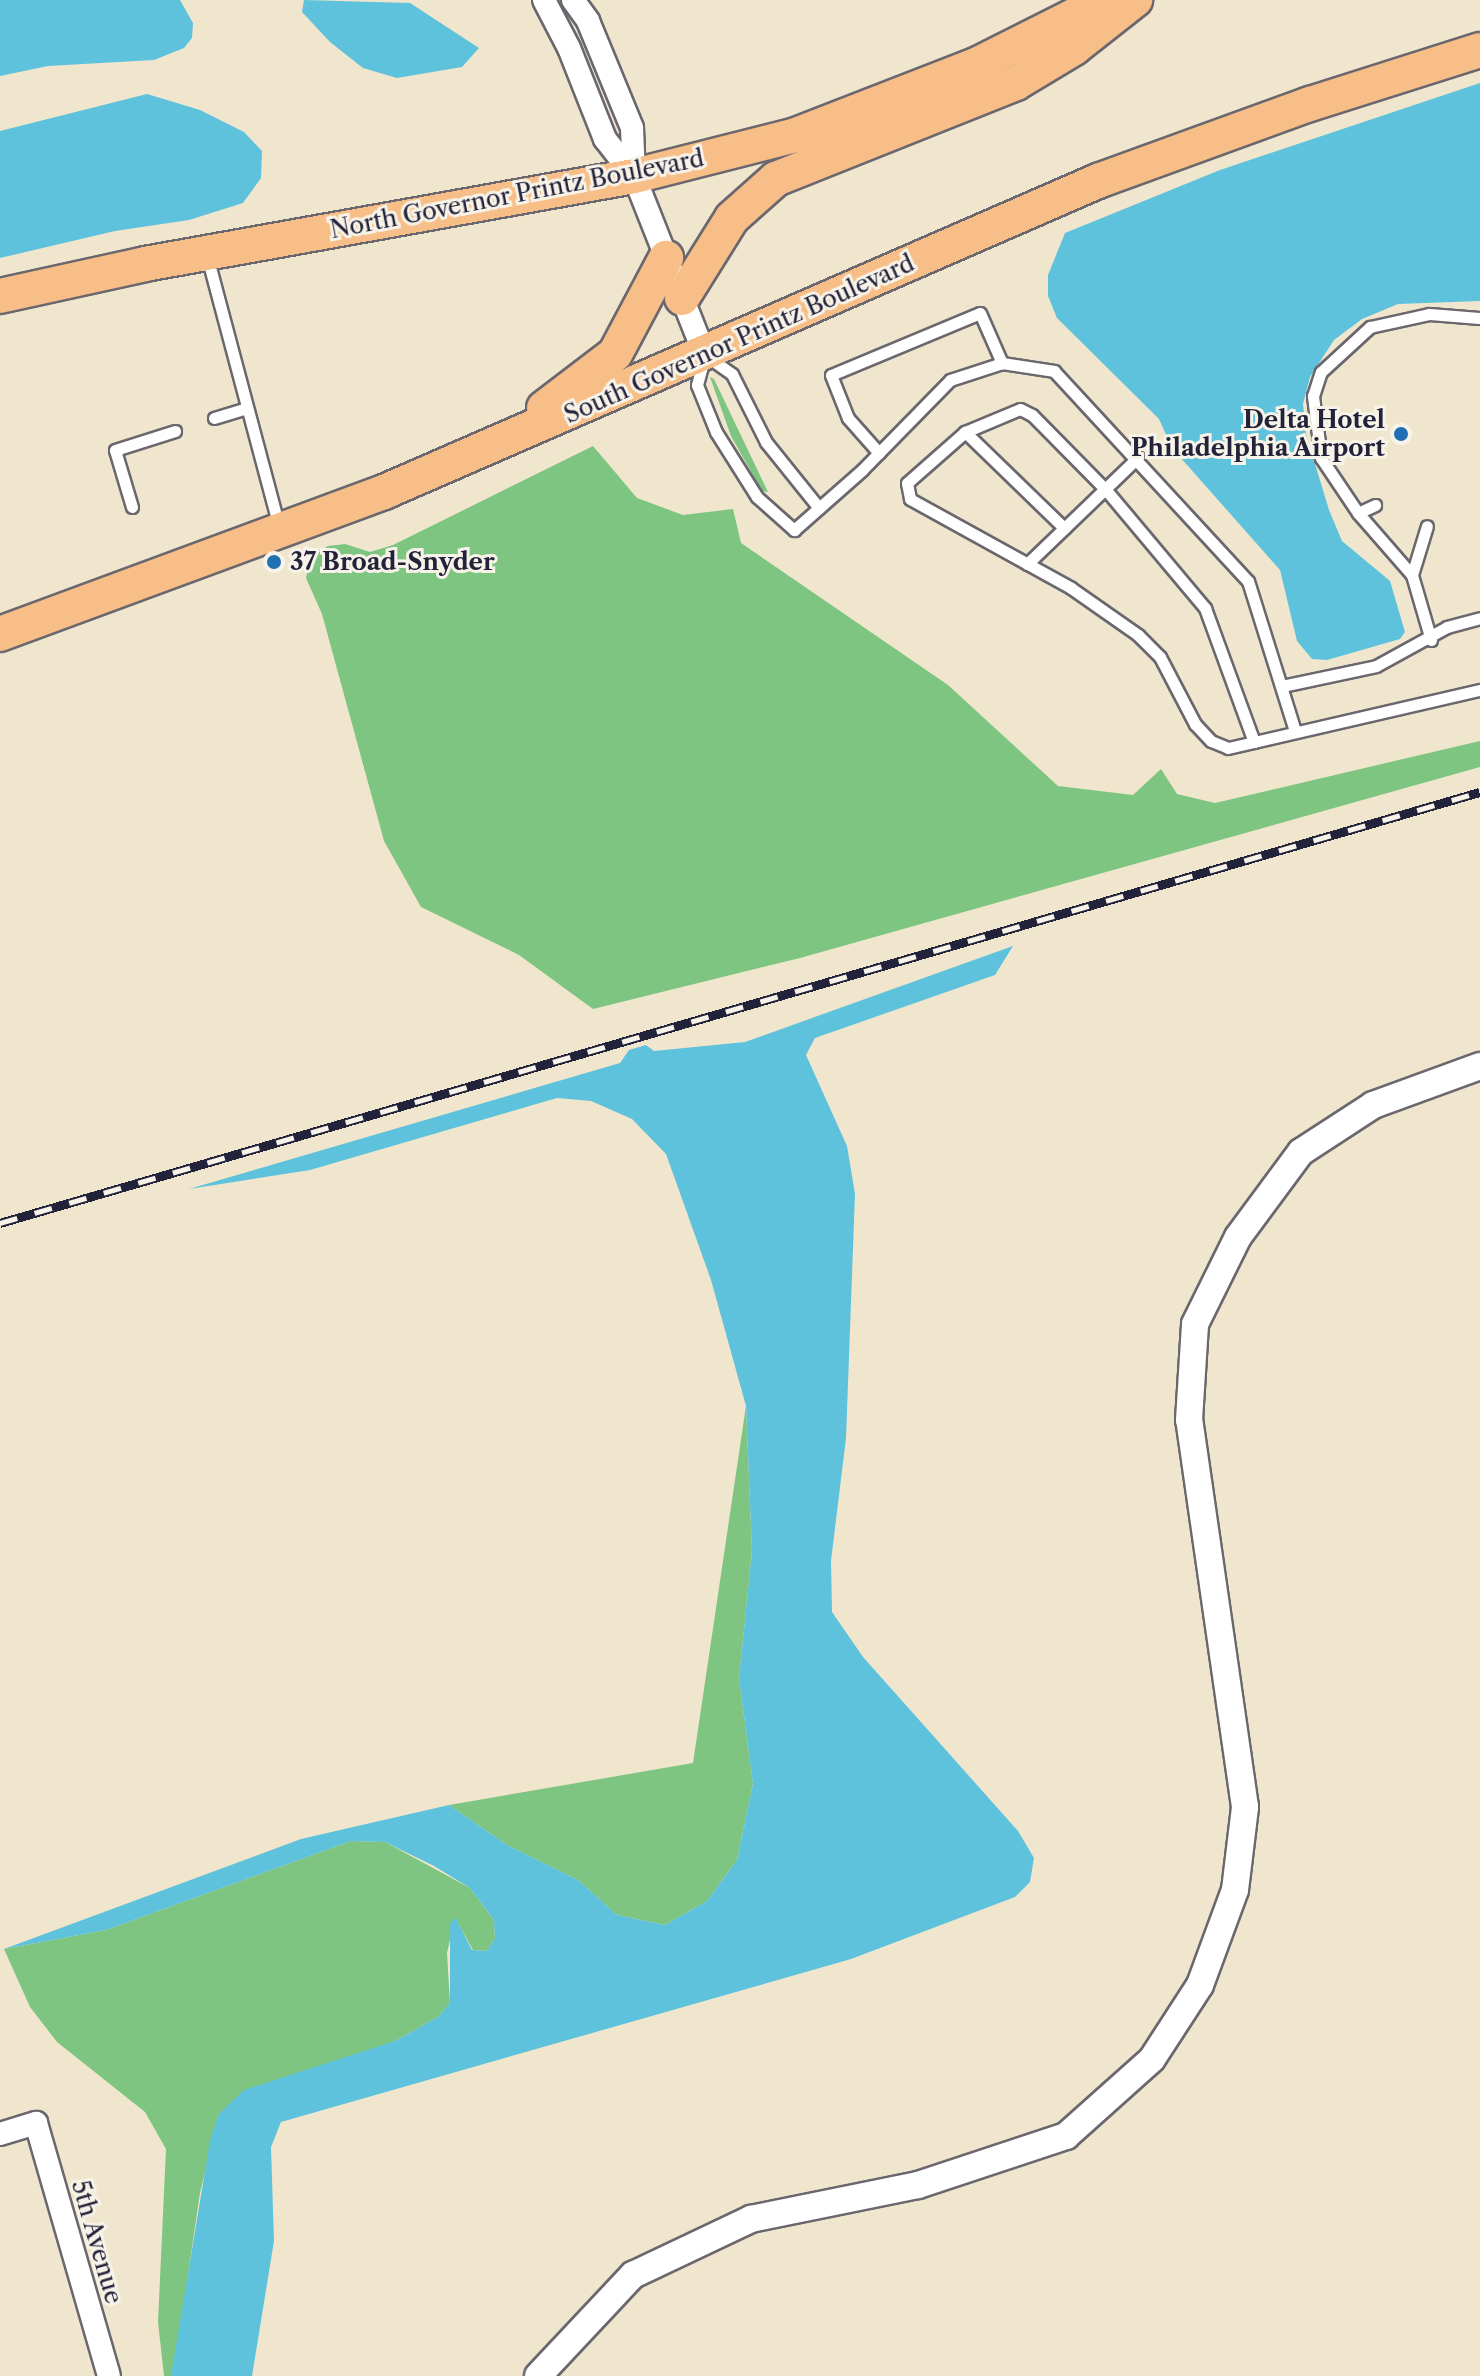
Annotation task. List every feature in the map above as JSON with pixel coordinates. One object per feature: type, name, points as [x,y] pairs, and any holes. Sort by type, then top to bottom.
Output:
[{"type":"main road","name":"North Governor Printz Boulevard","points":[[0,296],[207,252],[634,176],[839,121],[976,65],[1105,0]]},
{"type":"main road","points":[[682,298],[732,218],[776,179],[1016,83],[1074,48],[1135,0]]},
{"type":"main road","name":"South Governor Printz Boulevard","points":[[0,634],[282,534],[467,458],[1098,181],[1310,104],[1480,50]]},
{"type":"main road","points":[[467,458],[604,365],[630,333],[666,258]]},
{"type":"street","points":[[544,0],[569,48],[605,139],[634,176],[705,355]]},
{"type":"street","points":[[573,0],[588,21],[632,128],[634,176]]},
{"type":"street","points":[[538,2376],[633,2275],[751,2219],[918,2185],[1066,2136],[1152,2059],[1205,1972],[1235,1890],[1245,1807],[1189,1420],[1195,1324],[1238,1237],[1301,1152],[1373,1105],[1480,1066]]},
{"type":"street","name":"5th Avenue","points":[[0,2134],[36,2123],[109,2376]]},
{"type":"lane","points":[[207,252],[244,409],[282,534]]},
{"type":"lane","points":[[879,453],[848,418],[831,375],[980,313],[1002,363]]},
{"type":"lane","points":[[1431,640],[1412,575],[1358,513],[1321,458],[1313,396],[1321,372],[1370,327],[1429,314],[1480,318]]},
{"type":"lane","points":[[819,508],[766,442],[732,374],[705,355],[697,385],[716,432],[757,497],[794,530],[819,508],[879,453],[950,380],[1002,363],[1054,371],[1138,457],[1248,581],[1295,731]]},
{"type":"lane","points":[[214,418],[244,409]]},
{"type":"lane","points":[[1254,742],[1205,608],[1105,489],[1020,409],[965,432],[907,483],[906,493],[1027,564],[1138,635],[1160,657],[1195,724],[1211,741],[1228,748],[1480,690]]},
{"type":"lane","points":[[132,507],[115,450],[175,431]]},
{"type":"lane","points":[[965,432],[1064,528]]},
{"type":"lane","points":[[1027,564],[1138,457]]},
{"type":"lane","points":[[1358,513],[1375,505]]},
{"type":"lane","points":[[1412,575],[1427,526]]},
{"type":"lane","points":[[1282,686],[1376,666],[1431,640],[1447,627],[1480,618]]},
{"type":"green space","points":[[710,377],[714,379],[768,492],[762,491],[731,436]]},
{"type":"green space","points":[[593,446],[637,498],[683,515],[733,509],[741,543],[948,685],[1058,786],[1133,795],[1161,769],[1177,794],[1215,803],[1480,741],[1480,767],[800,958],[593,1009],[519,955],[421,907],[384,841],[322,614],[306,578],[310,558],[328,546],[345,544],[370,552],[393,545]]},
{"type":"green space","points":[[746,1406],[752,1551],[739,1678],[753,1784],[737,1860],[707,1901],[665,1925],[617,1915],[578,1880],[507,1845],[449,1805],[693,1763]]},
{"type":"green space","points":[[351,1841],[385,1842],[470,1888],[494,1920],[495,1938],[487,1951],[473,1950],[455,1918],[447,1953],[450,2003],[438,2017],[395,2041],[219,2114],[200,2193],[175,2363],[171,2376],[164,2376],[158,2322],[166,2149],[145,2112],[57,2042],[30,2007],[4,1949],[106,1930]]},
{"type":"water","points":[[0,0],[180,0],[193,23],[192,38],[184,48],[154,60],[48,66],[0,76]]},
{"type":"water","points":[[304,0],[410,3],[479,48],[462,67],[397,78],[363,68],[330,42],[302,12]]},
{"type":"water","points":[[1480,83],[1480,301],[1398,304],[1362,319],[1334,340],[1310,377],[1303,404],[1306,434],[1329,510],[1342,541],[1390,581],[1405,632],[1400,639],[1327,660],[1312,659],[1297,641],[1280,570],[1172,448],[1159,419],[1057,318],[1048,296],[1048,275],[1065,233],[1220,170]]},
{"type":"water","points":[[147,94],[200,110],[244,132],[262,151],[261,178],[243,203],[189,220],[115,231],[0,258],[0,131]]},
{"type":"water","points":[[1013,946],[995,975],[815,1038],[806,1055],[847,1146],[855,1194],[846,1438],[831,1561],[832,1612],[863,1657],[1018,1831],[1034,1858],[1030,1882],[1015,1897],[851,1959],[281,2122],[271,2147],[274,2241],[252,2376],[171,2376],[210,2141],[219,2114],[244,2090],[395,2041],[438,2017],[450,2003],[450,1924],[455,1917],[472,1950],[487,1951],[495,1938],[494,1920],[470,1888],[434,1866],[385,1842],[351,1841],[106,1930],[4,1949],[301,1839],[449,1805],[507,1845],[578,1880],[617,1915],[665,1925],[707,1901],[737,1860],[753,1784],[739,1678],[752,1551],[746,1406],[711,1280],[666,1154],[632,1119],[591,1101],[557,1098],[310,1170],[189,1189],[620,1063],[629,1050],[646,1045],[654,1051],[745,1042]]},
{"type":"railway","points":[[0,1223],[1480,792]]},
{"type":"place","name":"Delta Hotel Philadelphia Airport","points":[[1401,434]]},
{"type":"place","name":"37 Broad-Snyder","points":[[274,562]]}]
